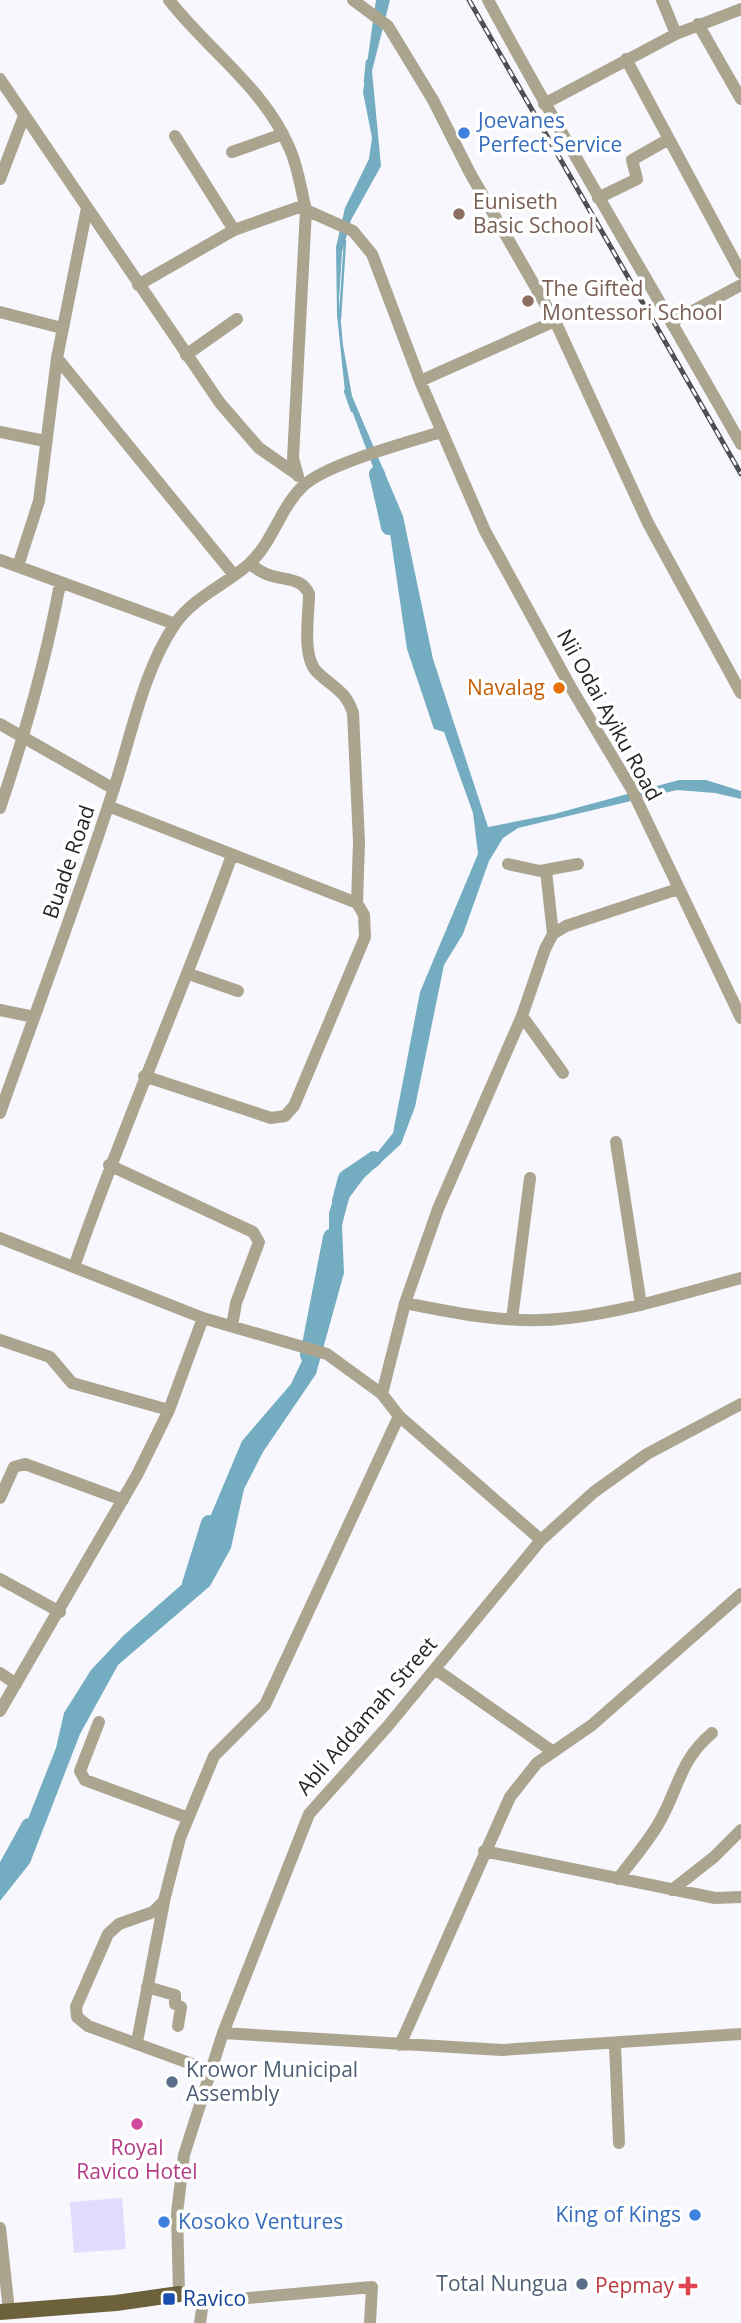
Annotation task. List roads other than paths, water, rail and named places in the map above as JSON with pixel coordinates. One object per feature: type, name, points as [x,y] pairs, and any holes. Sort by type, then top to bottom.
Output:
[{"type":"main road","points":[[4,2311],[178,2294]]},
{"type":"street","points":[[169,0],[244,79],[283,134],[290,148],[306,207],[293,457],[295,473]]},
{"type":"street","points":[[353,0],[388,26],[433,100],[470,173],[555,321],[648,523],[741,693]]},
{"type":"street","points":[[488,0],[544,104],[741,444]]},
{"type":"street","points":[[662,0],[676,34]]},
{"type":"street","points":[[544,104],[676,34],[741,9]]},
{"type":"street","points":[[698,24],[741,99]]},
{"type":"street","points":[[626,59],[741,273]]},
{"type":"street","points":[[0,79],[186,355],[239,426],[259,448],[295,473],[303,486],[320,474],[441,432]]},
{"type":"street","points":[[0,179],[24,116]]},
{"type":"street","points":[[232,152],[283,134]]},
{"type":"street","points":[[176,136],[234,230]]},
{"type":"street","points":[[598,198],[637,178],[632,160],[670,139]]},
{"type":"street","points":[[138,285],[234,230],[306,207]]},
{"type":"street","name":"Nii Odai Ayiku Road","points":[[306,207],[353,231],[372,254],[420,381],[485,531],[570,686],[631,788],[741,1018]]},
{"type":"street","points":[[18,566],[38,501],[62,328],[87,208]]},
{"type":"street","points":[[672,322],[739,291]]},
{"type":"street","points":[[0,312],[62,328]]},
{"type":"street","points":[[186,355],[237,319]]},
{"type":"street","points":[[420,381],[555,321]]},
{"type":"street","points":[[57,358],[234,575]]},
{"type":"street","points":[[0,432],[45,440]]},
{"type":"street","name":"Buade Road","points":[[0,1113],[114,789],[146,687],[176,624],[193,604],[250,563],[271,538],[303,486]]},
{"type":"street","points":[[0,560],[176,624]]},
{"type":"street","points":[[144,1076],[271,1118],[285,1116],[294,1107],[365,937],[364,915],[357,903],[359,842],[353,713],[348,697],[316,672],[312,662],[309,594],[306,585],[297,580],[265,576],[250,563]]},
{"type":"street","points":[[0,807],[24,737],[60,584]]},
{"type":"street","points":[[0,724],[114,789]]},
{"type":"street","points":[[108,806],[357,903]]},
{"type":"street","points":[[74,1267],[109,1165],[144,1076],[189,974],[232,856]]},
{"type":"street","points":[[508,864],[546,871],[578,864]]},
{"type":"street","points":[[382,1394],[405,1303],[438,1209],[522,1016],[545,949],[553,934],[546,871]]},
{"type":"street","points":[[553,934],[585,918],[678,889]]},
{"type":"street","points":[[189,974],[238,990]]},
{"type":"street","points":[[0,1010],[34,1017]]},
{"type":"street","points":[[522,1016],[563,1073]]},
{"type":"street","points":[[616,1142],[641,1306]]},
{"type":"street","points":[[109,1165],[253,1231],[257,1236],[259,1242],[236,1303],[233,1326]]},
{"type":"street","points":[[512,1319],[530,1178]]},
{"type":"street","points":[[0,1238],[203,1318],[327,1354],[382,1394],[399,1416],[541,1540]]},
{"type":"street","points":[[405,1303],[477,1317],[567,1318],[641,1306],[741,1278]]},
{"type":"street","points":[[0,1711],[123,1500],[169,1410],[203,1318]]},
{"type":"street","points":[[0,1340],[50,1357],[72,1383],[169,1410]]},
{"type":"street","name":"Abli Addamah Street","points":[[178,2294],[177,2213],[184,2155],[223,2034],[309,1814],[435,1669],[541,1540],[594,1492],[646,1454],[741,1404]]},
{"type":"street","points":[[137,2042],[164,1901],[188,1818],[214,1756],[265,1705],[399,1416]]},
{"type":"street","points":[[0,1498],[14,1467],[25,1464],[123,1500]]},
{"type":"street","points":[[0,1579],[60,1612]]},
{"type":"street","points":[[400,2045],[509,1797],[537,1763],[592,1725],[741,1594]]},
{"type":"street","points":[[435,1669],[552,1751]]},
{"type":"street","points":[[0,1673],[16,1684]]},
{"type":"street","points":[[99,1722],[80,1771],[85,1780],[188,1818]]},
{"type":"street","points":[[618,1879],[660,1822],[694,1748],[712,1733]]},
{"type":"street","points":[[672,1889],[714,1857],[741,1830]]},
{"type":"street","points":[[484,1851],[715,1898],[741,1897]]},
{"type":"street","points":[[164,1901],[153,1912],[119,1924],[108,1934],[76,2007],[77,2017],[88,2026],[211,2071]]},
{"type":"street","points":[[148,1987],[175,1996],[175,2004],[181,2007],[178,2026]]},
{"type":"street","points":[[223,2034],[502,2050],[615,2045],[741,2034]]},
{"type":"street","points":[[615,2045],[619,2143]]},
{"type":"street","points":[[0,2228],[4,2311]]},
{"type":"street","points":[[178,2294],[203,2302],[372,2287],[370,2323]]},
{"type":"street","points":[[200,2323],[203,2302]]},
{"type":"water","points":[[376,0],[390,0],[372,71],[381,166],[351,220],[342,252],[339,300],[343,345],[352,396],[403,516],[433,659],[488,827],[554,814],[679,780],[706,780],[741,791],[741,799],[715,793],[677,790],[518,828],[503,838],[489,861],[463,934],[444,965],[415,1107],[401,1144],[364,1178],[349,1198],[342,1225],[344,1273],[316,1374],[263,1452],[244,1489],[231,1548],[210,1586],[118,1665],[80,1734],[30,1863],[0,1901],[0,1878],[17,1858],[20,1839],[56,1748],[64,1713],[91,1670],[123,1636],[187,1580],[204,1557],[205,1529],[242,1441],[291,1384],[318,1327],[329,1286],[329,1213],[336,1190],[377,1153],[393,1133],[420,992],[478,854],[473,813],[444,732],[434,729],[407,649],[385,499],[345,392],[337,315],[336,247],[345,208],[369,159],[372,138],[363,92]]},
{"type":"waterway","points":[[365,82],[367,61]]},
{"type":"waterway","points":[[340,318],[345,241]]},
{"type":"waterway","points":[[345,391],[352,411]]},
{"type":"waterway","points":[[377,474],[389,527]]},
{"type":"waterway","points":[[340,1201],[346,1178],[374,1159]]},
{"type":"waterway","points":[[308,1355],[331,1237]]},
{"type":"waterway","points":[[190,1584],[209,1523]]},
{"type":"waterway","points":[[0,1879],[29,1826]]},
{"type":"railway","points":[[469,0],[741,474]]},
{"type":"place","name":"Joevanes Perfect Service","points":[[464,133]]},
{"type":"place","name":"Euniseth Basic School","points":[[459,214]]},
{"type":"place","name":"The Gifted Montessori School","points":[[528,301]]},
{"type":"place","name":"Navalag","points":[[559,688]]},
{"type":"place","name":"Krowor Municipal Assembly","points":[[172,2082]]},
{"type":"place","name":"Royal Ravico Hotel","points":[[137,2124]]},
{"type":"place","name":"King of Kings","points":[[695,2215]]},
{"type":"place","name":"Kosoko Ventures","points":[[164,2222]]},
{"type":"place","name":"Total Nungua","points":[[582,2284]]},
{"type":"place","name":"Pepmay","points":[[688,2286]]},
{"type":"place","name":"Ravico","points":[[169,2299]]}]
